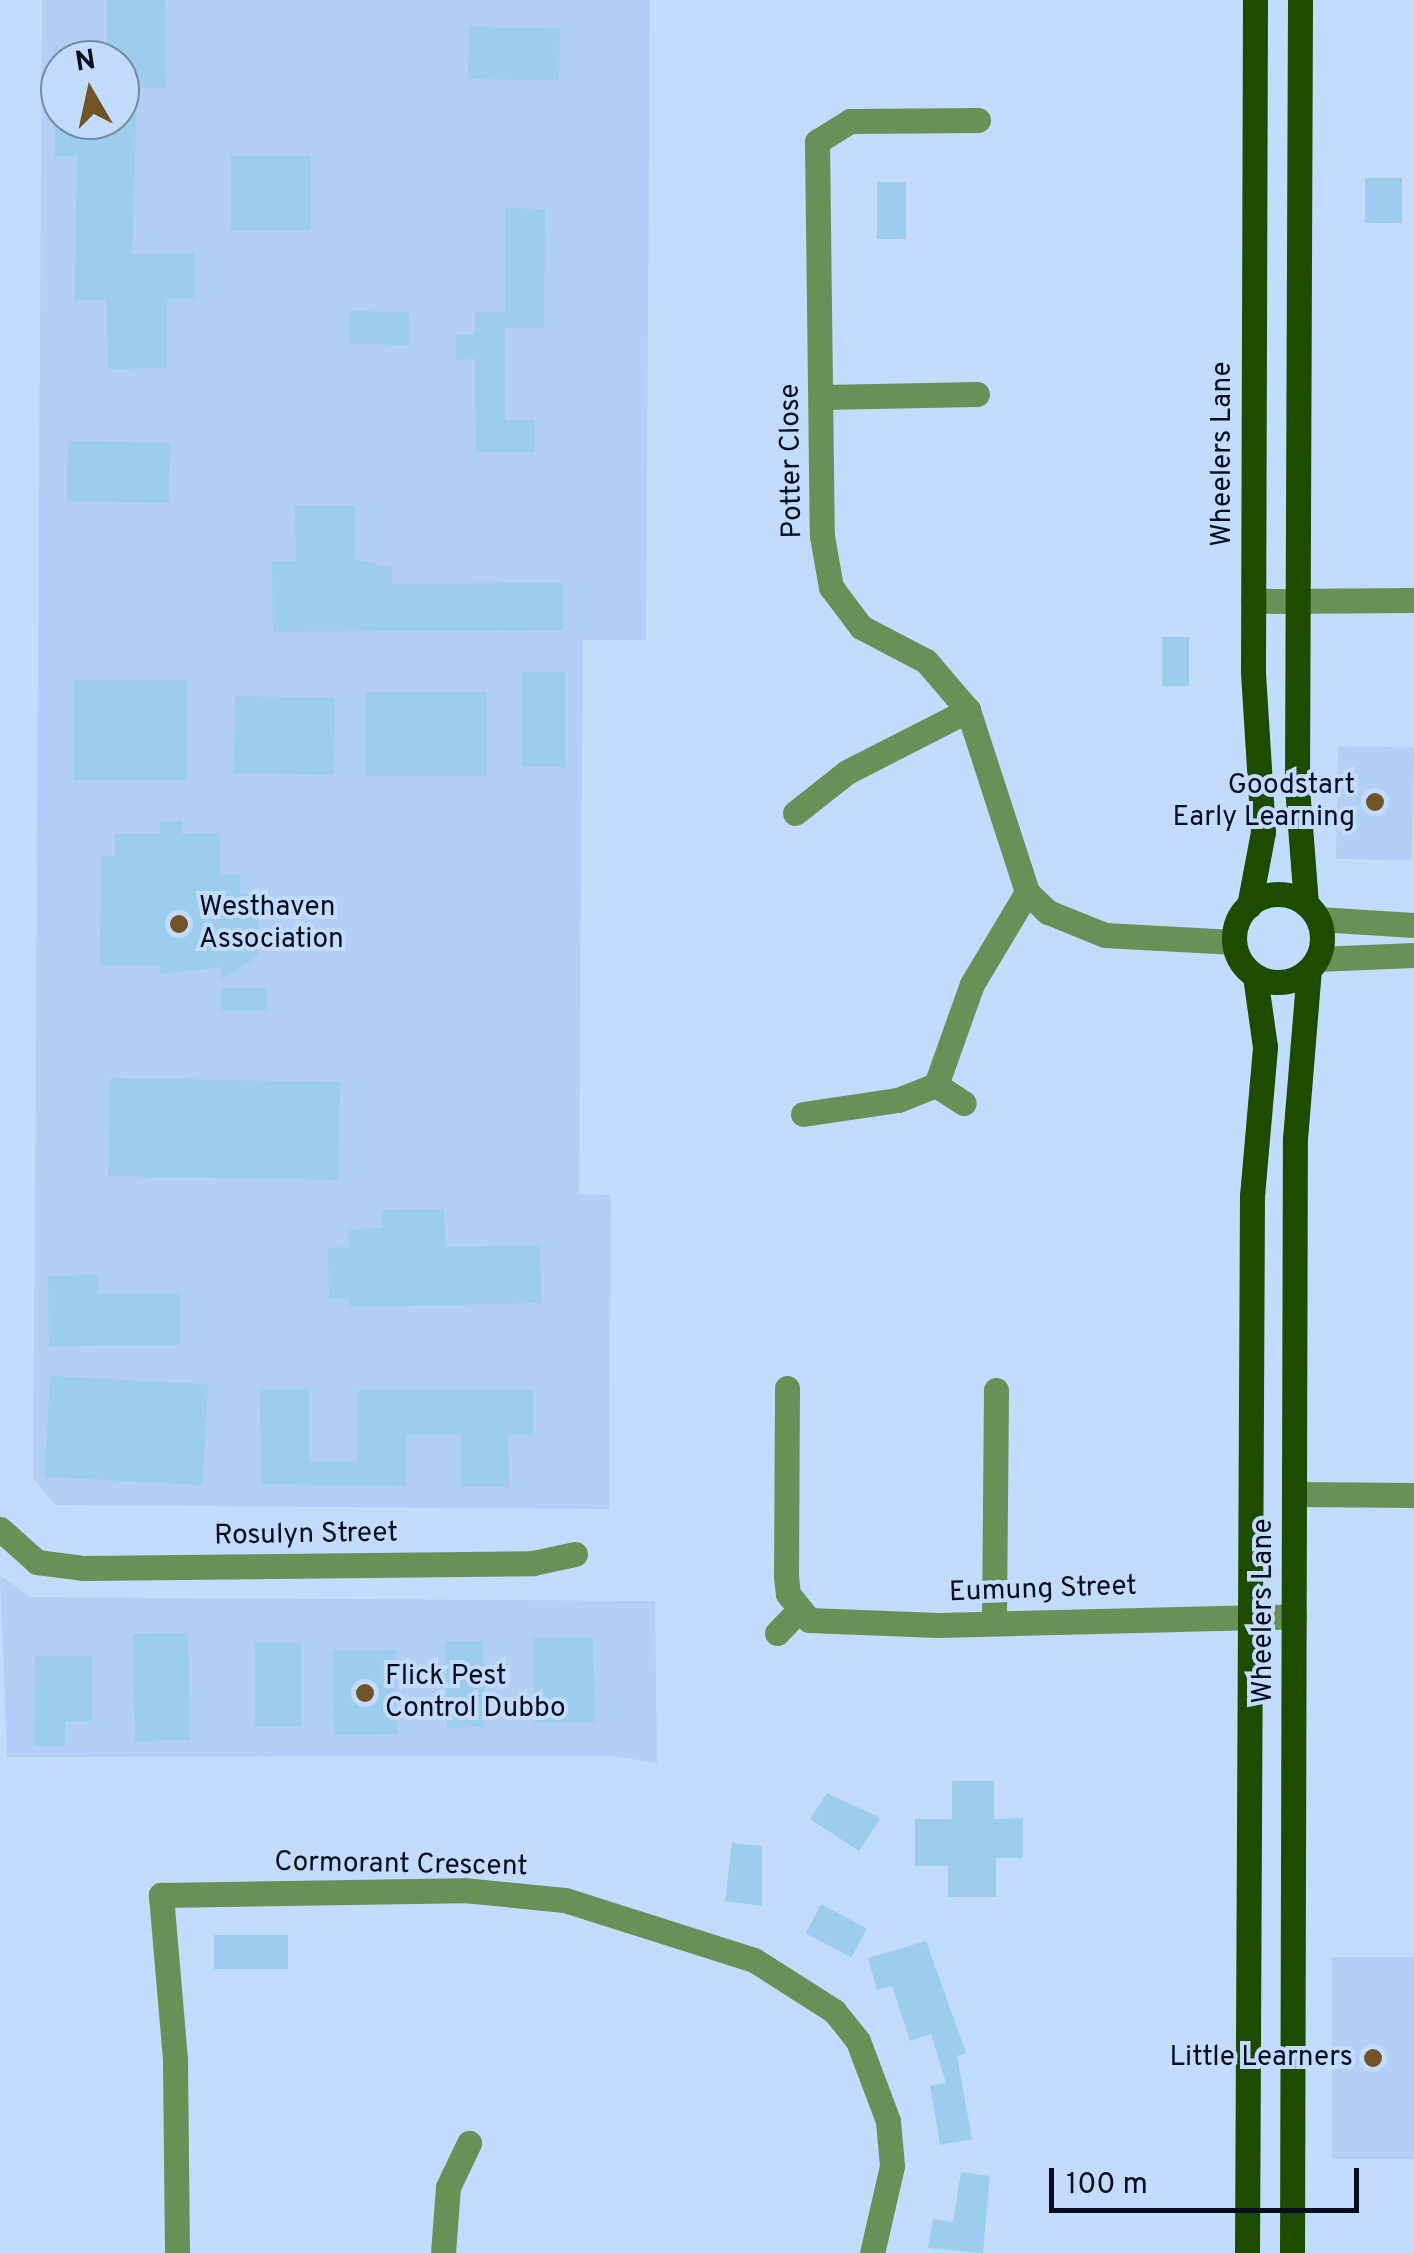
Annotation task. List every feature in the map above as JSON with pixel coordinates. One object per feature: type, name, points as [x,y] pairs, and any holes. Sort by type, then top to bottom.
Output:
[{"type":"main road","name":"Wheelers Lane","points":[[1249,906],[1263,832],[1253,600],[1255,0]]},
{"type":"main road","points":[[1300,0],[1298,827],[1312,912],[1313,965],[1282,982],[1255,976],[1234,942],[1249,906],[1271,895],[1312,912]]},
{"type":"main road","name":"Wheelers Lane","points":[[1292,2253],[1296,1078],[1313,965]]},
{"type":"main road","name":"Wheelers Lane","points":[[1246,2253],[1252,1196],[1266,1047],[1255,976]]},
{"type":"street","name":"Potter Close","points":[[978,120],[850,121],[818,142],[822,536],[832,587],[861,627],[926,661],[968,710],[1027,892]]},
{"type":"street","points":[[822,398],[977,394]]},
{"type":"street","points":[[1253,600],[1414,600]]},
{"type":"street","points":[[794,812],[847,772],[968,710]]},
{"type":"street","points":[[936,1086],[972,984],[1027,892],[1074,926],[1105,935],[1234,942]]},
{"type":"street","points":[[1312,912],[1414,925]]},
{"type":"street","points":[[1313,965],[1414,955]]},
{"type":"street","points":[[936,1086],[964,1103]]},
{"type":"street","points":[[803,1114],[898,1100],[936,1086]]},
{"type":"street","points":[[777,1632],[798,1611],[786,1576],[787,1388]]},
{"type":"street","points":[[994,1619],[996,1390]]},
{"type":"street","points":[[1294,1494],[1414,1494]]},
{"type":"street","name":"Rosulyn Street","points":[[0,1528],[37,1562],[533,1563],[576,1554]]},
{"type":"street","name":"Eumung Street","points":[[798,1611],[838,1626],[994,1619],[1294,1616]]},
{"type":"street","name":"Cormorant Crescent","points":[[177,2253],[175,2059],[161,1895],[463,1890],[565,1900],[754,1960],[834,2010],[858,2041],[888,2121],[892,2166],[872,2253]]},
{"type":"street","points":[[443,2253],[448,2187],[469,2143]]},
{"type":"shaded area","points":[[42,0],[650,0],[646,640],[583,640],[579,1194],[611,1195],[609,1509],[55,1505],[33,1478],[41,140],[140,140],[140,40],[42,40]]},
{"type":"shaded area","name":"Goodstart Early Learning","points":[[1338,746],[1414,747],[1412,860],[1336,859]]},
{"type":"shaded area","points":[[0,1575],[30,1597],[655,1601],[657,1763],[613,1756],[7,1757]]},
{"type":"shaded area","name":"Little Learners","points":[[1332,1957],[1414,1957],[1414,2159],[1332,2159]]},
{"type":"building","points":[[107,0],[165,0],[166,88],[140,88],[140,40],[107,40]]},
{"type":"building","points":[[469,27],[560,29],[559,81],[468,79]]},
{"type":"building","points":[[55,140],[135,140],[132,254],[194,253],[195,299],[167,299],[167,368],[108,369],[107,300],[75,300],[77,156],[55,156]]},
{"type":"building","points":[[231,156],[311,156],[311,230],[231,230]]},
{"type":"building","points":[[1365,178],[1402,178],[1402,223],[1365,223]]},
{"type":"building","points":[[877,182],[906,182],[906,239],[877,239]]},
{"type":"building","points":[[505,208],[545,209],[544,328],[505,328],[505,420],[535,420],[535,452],[476,452],[475,359],[456,360],[456,335],[475,334],[475,312],[505,312]]},
{"type":"building","points":[[350,311],[409,312],[408,345],[349,344]]},
{"type":"building","points":[[68,441],[170,443],[169,503],[67,501]]},
{"type":"building","points":[[295,506],[355,506],[355,559],[392,568],[392,584],[563,583],[563,630],[273,632],[272,561],[296,561]]},
{"type":"building","points":[[1162,637],[1189,637],[1189,686],[1162,686]]},
{"type":"building","points":[[522,672],[565,672],[565,767],[522,767]]},
{"type":"building","points":[[74,680],[187,680],[187,780],[74,780]]},
{"type":"building","points":[[366,692],[487,692],[487,776],[366,776]]},
{"type":"building","points":[[235,696],[335,698],[334,775],[234,773]]},
{"type":"building","name":"Westhaven Association","points":[[160,821],[182,821],[182,834],[220,833],[220,875],[240,875],[240,893],[258,893],[258,956],[221,980],[221,967],[160,974],[160,965],[100,965],[101,856],[115,856],[115,834],[160,834]]},
{"type":"building","points":[[221,988],[267,988],[267,1011],[221,1011]]},
{"type":"building","points":[[110,1078],[340,1082],[338,1180],[108,1176]]},
{"type":"building","points":[[444,1209],[445,1247],[540,1245],[541,1303],[349,1307],[349,1299],[329,1299],[328,1248],[349,1247],[348,1229],[382,1228],[382,1210]]},
{"type":"building","points":[[98,1275],[98,1294],[180,1293],[180,1345],[49,1346],[48,1276]]},
{"type":"building","points":[[50,1376],[208,1384],[202,1485],[45,1477]]},
{"type":"building","points":[[260,1389],[309,1389],[309,1461],[357,1461],[358,1390],[533,1390],[533,1435],[508,1435],[509,1487],[461,1487],[461,1435],[406,1435],[406,1486],[261,1484]]},
{"type":"building","points":[[188,1633],[190,1740],[135,1741],[133,1634]]},
{"type":"building","points":[[593,1637],[594,1722],[534,1723],[533,1638]]},
{"type":"building","points":[[483,1641],[485,1727],[447,1728],[445,1642]]},
{"type":"building","points":[[255,1643],[301,1643],[301,1726],[255,1726]]},
{"type":"building","name":"Flick Pest Control Dubbo","points":[[396,1650],[397,1734],[334,1735],[333,1651]]},
{"type":"building","points":[[35,1656],[92,1656],[92,1721],[65,1721],[65,1746],[34,1746]]},
{"type":"building","points":[[952,1781],[994,1781],[994,1819],[1023,1818],[1023,1858],[996,1858],[996,1897],[948,1897],[948,1866],[915,1866],[915,1819],[952,1819]]},
{"type":"building","points":[[827,1793],[881,1818],[859,1851],[810,1819]]},
{"type":"building","points":[[732,1843],[762,1846],[762,1906],[725,1901]]},
{"type":"building","points":[[821,1904],[867,1928],[851,1958],[806,1933]]},
{"type":"building","points":[[214,1935],[288,1935],[288,1969],[214,1969]]},
{"type":"building","points":[[926,1941],[966,2053],[957,2056],[972,2139],[940,2145],[930,2086],[946,2083],[931,2034],[910,2041],[892,1986],[877,1990],[868,1958]]},
{"type":"building","points":[[961,2172],[990,2176],[983,2253],[928,2248],[933,2219],[953,2222]]},
{"type":"place","name":"Goodstart Early Learning","points":[[1375,802]]},
{"type":"place","name":"Westhaven Association","points":[[179,924]]},
{"type":"place","name":"Flick Pest Control Dubbo","points":[[365,1693]]},
{"type":"place","name":"Little Learners","points":[[1373,2058]]}]
